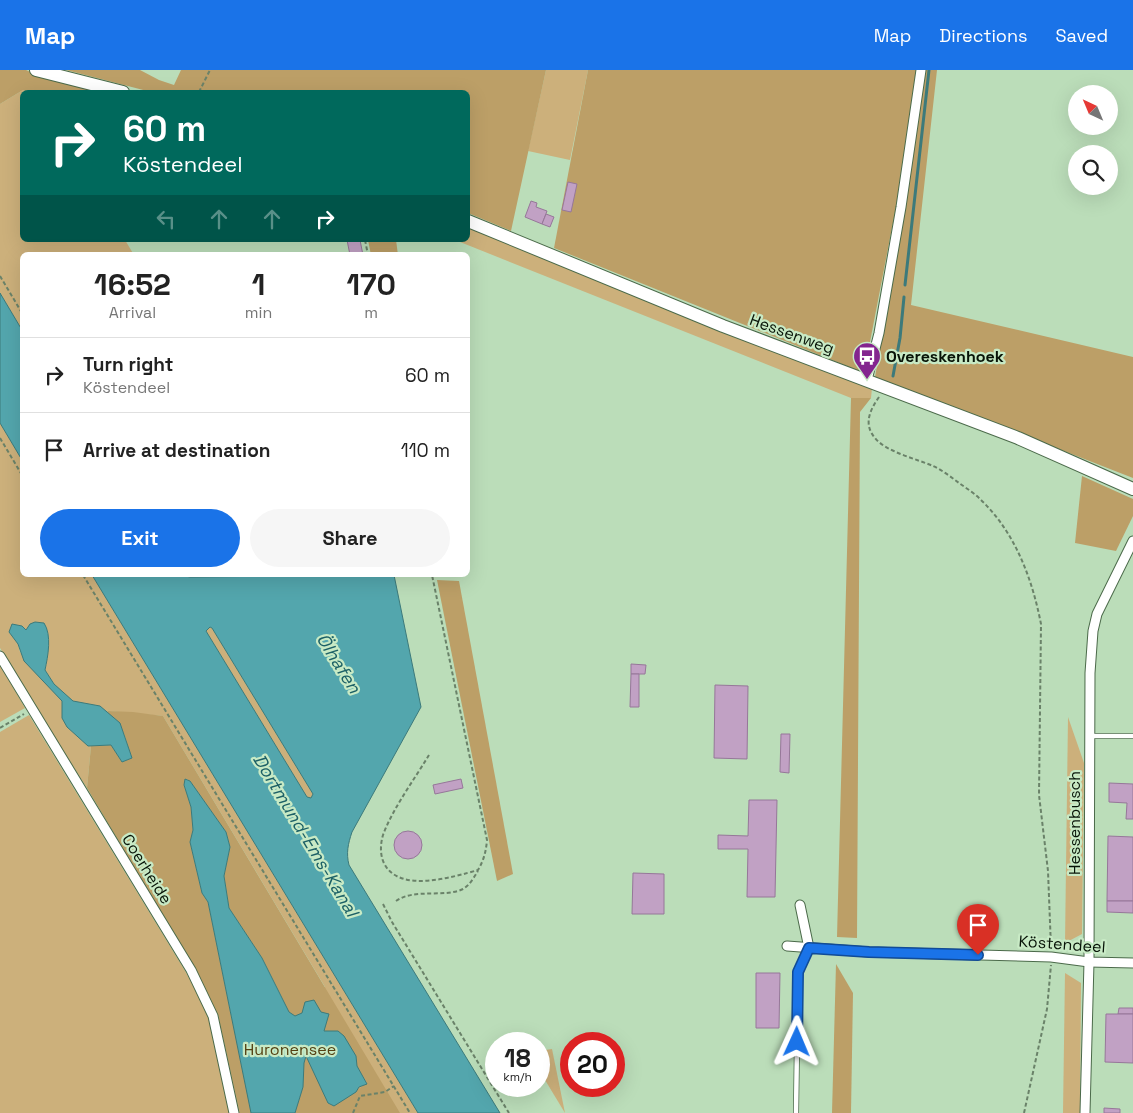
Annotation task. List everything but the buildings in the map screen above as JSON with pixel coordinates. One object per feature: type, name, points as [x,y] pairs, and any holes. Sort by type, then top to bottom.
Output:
[{"type":"street","points":[[36,70],[115,90]]},
{"type":"street","points":[[867,380],[879,333],[901,207],[921,70]]},
{"type":"street","name":"Hessenweg","points":[[470,222],[723,326],[883,385],[1018,438],[1133,489]]},
{"type":"street","name":"Hessenbusch","points":[[1085,1113],[1093,631],[1097,614],[1133,541]]},
{"type":"street","name":"Coerheide","points":[[0,656],[191,970],[213,1016],[234,1113]]},
{"type":"street","points":[[800,904],[809,948]]},
{"type":"street","name":"Köstendeel","points":[[787,946],[869,952],[1051,957],[1089,962],[1133,963]]},
{"type":"lane","points":[[1090,736],[1133,736]]},
{"type":"lane","points":[[796,1113],[798,972],[809,948]]},
{"type":"path","points":[[200,90],[210,70]]},
{"type":"path","points":[[0,276],[20,310]]},
{"type":"path","points":[[883,385],[868,418],[870,430],[875,439],[886,447],[936,467],[980,499],[1005,528],[1023,560],[1036,597],[1041,624],[1039,795],[1048,871],[1052,935],[1047,1009],[1024,1113]]},
{"type":"path","points":[[0,438],[20,472]]},
{"type":"path","points":[[84,577],[410,1113]]},
{"type":"path","points":[[396,901],[406,896],[460,890],[469,883],[486,853],[487,840],[432,577]]},
{"type":"path","points":[[0,728],[31,709]]},
{"type":"path","points":[[429,755],[383,836],[381,845],[382,861],[392,875],[410,881],[458,876],[478,870]]},
{"type":"path","points":[[384,904],[392,922],[508,1113]]},
{"type":"path","points":[[353,1113],[360,1096],[385,1092],[394,1086]]},
{"type":"green space","points":[[546,70],[588,70],[570,160],[528,151]]},
{"type":"green space","points":[[20,92],[20,242],[126,242],[132,252],[20,252],[20,327],[0,293],[0,104]]},
{"type":"green space","points":[[470,229],[872,388],[871,398],[851,398],[460,242],[470,242]]},
{"type":"green space","name":"Huronensee","points":[[0,423],[20,457],[20,577],[93,577],[418,1113],[239,1113],[220,1023],[325,987],[163,716],[108,711],[106,713],[94,705],[72,701],[58,689],[45,670],[49,639],[44,623],[35,622],[26,630],[9,632],[18,644],[20,652],[62,701],[62,718],[88,746],[91,746],[87,788],[0,648]]},
{"type":"green space","points":[[207,628],[212,628],[313,794],[311,798],[307,797],[206,631]]},
{"type":"green space","points":[[0,665],[25,708],[0,722]]},
{"type":"green space","points":[[29,715],[187,974],[210,1018],[231,1113],[0,1113],[0,732]]},
{"type":"green space","points":[[1068,717],[1084,763],[1082,934],[1065,943]]},
{"type":"green space","points":[[1065,973],[1081,983],[1080,1113],[1063,1113]]},
{"type":"green space","points":[[550,1049],[552,1049],[560,1097],[562,1097],[565,1113],[550,1088]]},
{"type":"shaded area","points":[[0,70],[26,70],[44,78],[91,90],[20,90],[0,104]]},
{"type":"shaded area","points":[[66,70],[140,70],[174,85],[181,70],[546,70],[511,231],[470,214],[470,90],[143,90]]},
{"type":"shaded area","points":[[588,70],[916,70],[896,207],[864,373],[554,248]]},
{"type":"shaded area","points":[[926,70],[937,70],[911,305],[1133,357],[1133,478],[875,377],[905,207]]},
{"type":"shaded area","points":[[368,242],[396,242],[398,252],[370,252]]},
{"type":"shaded area","points":[[851,398],[871,398],[860,412],[857,938],[837,937]]},
{"type":"shaded area","points":[[1082,476],[1133,499],[1133,516],[1116,551],[1075,543]]},
{"type":"shaded area","points":[[437,580],[459,581],[513,874],[497,881]]},
{"type":"shaded area","points":[[108,711],[163,716],[400,1113],[295,1113],[303,1087],[306,1056],[328,1103],[334,1106],[367,1083],[357,1066],[356,1056],[338,1031],[324,1031],[321,1012],[314,1000],[302,1013],[295,1016],[289,1012],[262,958],[229,908],[224,876],[230,847],[226,832],[190,781],[186,779],[184,785],[191,807],[193,830],[190,842],[202,893],[208,902],[251,1113],[240,1113],[218,1015],[194,968],[87,788],[91,746],[111,745],[122,762],[132,758],[122,728],[116,720],[106,713]]},
{"type":"shaded area","points":[[836,964],[853,993],[851,1113],[832,1113]]},
{"type":"water","points":[[0,293],[20,327],[20,457],[0,423]]},
{"type":"water","points":[[93,577],[394,577],[421,707],[352,832],[348,848],[348,861],[485,1088],[485,1097],[490,1097],[500,1113],[418,1113]],"holes":[[[210,627],[313,794],[311,798],[307,797],[206,631]]]},
{"type":"water","points":[[35,622],[44,623],[48,633],[49,646],[45,670],[54,684],[73,701],[100,706],[120,723],[132,758],[122,762],[111,745],[88,746],[67,727],[62,718],[62,701],[24,661],[18,644],[9,632],[12,624],[22,626],[26,630],[30,624]]},
{"type":"water","points":[[185,779],[190,781],[226,832],[230,847],[224,876],[229,908],[262,958],[289,1012],[295,1016],[302,1013],[305,1002],[314,1000],[321,1012],[329,1014],[324,1031],[338,1031],[344,1036],[356,1056],[357,1066],[367,1084],[359,1087],[356,1092],[334,1106],[328,1103],[306,1056],[303,1087],[295,1113],[251,1113],[208,902],[202,893],[190,842],[193,830],[191,807],[184,785]]},
{"type":"waterway","points":[[905,285],[929,70]]},
{"type":"waterway","points":[[893,376],[900,338],[904,297]]},
{"type":"place","name":"Overeskenhoek","points":[[867,380]]},
{"type":"route","points":[[797,1042],[798,972],[809,948],[869,952],[978,955]]},
{"type":"water label","name":"Ölhafen","points":[[339,663]]},
{"type":"water label","name":"Dortmund-Ems-Kanal","points":[[306,835]]}]
